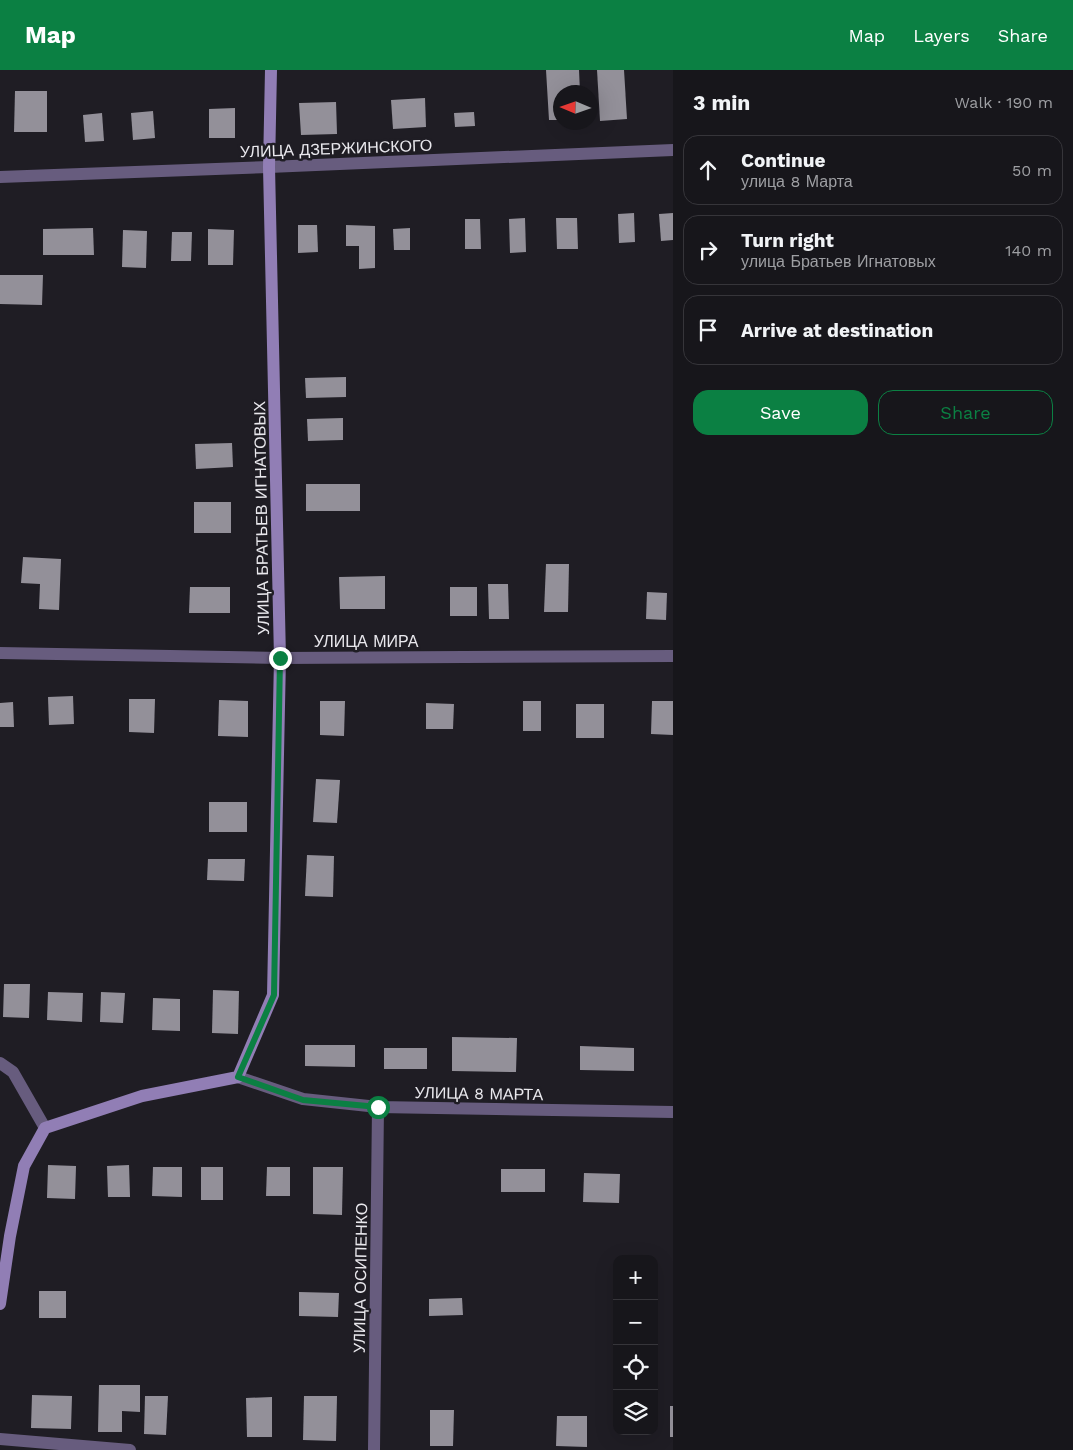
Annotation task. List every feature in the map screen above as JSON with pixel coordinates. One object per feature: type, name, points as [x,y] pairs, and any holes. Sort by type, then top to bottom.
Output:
[{"type":"street","name":"УЛИЦА БРАТЬЕВ ИГНАТОВЫХ","points":[[238,1077],[274,995],[280,658],[269,168],[271,70]]},
{"type":"street","name":"УЛИЦА ДЗЕРЖИНСКОГО","points":[[0,177],[269,168],[673,150]]},
{"type":"street","name":"УЛИЦА МИРА","points":[[0,653],[280,658],[673,656]]},
{"type":"street","points":[[0,1063],[13,1072],[45,1128]]},
{"type":"street","name":"УЛИЦА 8 МАРТА","points":[[238,1077],[303,1100],[378,1107],[673,1112]]},
{"type":"street","points":[[0,1304],[10,1236],[24,1166],[45,1128],[142,1096],[238,1077]]},
{"type":"street","name":"УЛИЦА ОСИПЕНКО","points":[[374,1450],[378,1107]]},
{"type":"street","points":[[0,1439],[130,1450]]},
{"type":"building","points":[[546,70],[579,70],[580,85],[553,85],[553,120],[549,120]]},
{"type":"building","points":[[597,70],[624,70],[627,119],[600,121]]},
{"type":"building","points":[[15,91],[47,91],[47,132],[14,132]]},
{"type":"building","points":[[425,98],[426,127],[393,129],[391,100]]},
{"type":"building","points":[[336,102],[337,134],[301,135],[299,103]]},
{"type":"building","points":[[235,108],[235,138],[209,138],[209,109]]},
{"type":"building","points":[[153,111],[155,138],[133,140],[131,113]]},
{"type":"building","points":[[474,112],[475,126],[455,127],[454,113]]},
{"type":"building","points":[[102,113],[104,141],[85,142],[83,115]]},
{"type":"building","points":[[634,213],[635,242],[619,243],[618,214]]},
{"type":"building","points":[[673,213],[673,240],[661,241],[659,214]]},
{"type":"building","points":[[525,218],[526,252],[510,253],[509,219]]},
{"type":"building","points":[[556,218],[577,218],[578,249],[557,249]]},
{"type":"building","points":[[465,219],[480,219],[481,249],[465,249]]},
{"type":"building","points":[[298,225],[317,225],[318,252],[298,253]]},
{"type":"building","points":[[346,225],[375,226],[375,268],[359,269],[359,246],[346,246]]},
{"type":"building","points":[[93,228],[94,255],[43,255],[43,229]]},
{"type":"building","points":[[410,228],[410,250],[394,250],[393,229]]},
{"type":"building","points":[[208,229],[234,230],[233,265],[208,265]]},
{"type":"building","points":[[123,230],[147,231],[146,268],[122,267]]},
{"type":"building","points":[[172,232],[192,232],[191,261],[171,261]]},
{"type":"building","points":[[0,275],[43,275],[42,305],[0,304]]},
{"type":"building","points":[[346,377],[346,397],[306,398],[305,378]]},
{"type":"building","points":[[343,418],[343,440],[308,441],[307,419]]},
{"type":"building","points":[[232,443],[233,467],[196,469],[195,444]]},
{"type":"building","points":[[306,484],[360,484],[360,511],[306,511]]},
{"type":"building","points":[[194,502],[231,502],[231,533],[194,533]]},
{"type":"building","points":[[23,557],[61,559],[59,610],[39,609],[40,584],[21,583]]},
{"type":"building","points":[[546,564],[569,564],[568,612],[544,612]]},
{"type":"building","points":[[385,576],[385,609],[340,609],[339,577]]},
{"type":"building","points":[[488,584],[508,584],[509,619],[489,619]]},
{"type":"building","points":[[190,587],[230,587],[230,613],[189,613]]},
{"type":"building","points":[[450,587],[477,587],[477,616],[450,616]]},
{"type":"building","points":[[647,592],[667,593],[666,620],[646,619]]},
{"type":"building","points":[[73,696],[74,724],[49,725],[48,697]]},
{"type":"building","points":[[129,699],[155,699],[154,733],[129,732]]},
{"type":"building","points":[[219,700],[248,701],[248,737],[218,736]]},
{"type":"building","points":[[320,701],[345,701],[344,736],[320,735]]},
{"type":"building","points":[[523,701],[541,701],[541,731],[523,731]]},
{"type":"building","points":[[652,701],[673,701],[673,735],[651,734]]},
{"type":"building","points":[[13,702],[14,727],[0,727],[0,703]]},
{"type":"building","points":[[426,703],[454,704],[453,729],[426,729]]},
{"type":"building","points":[[576,704],[604,704],[604,738],[576,738]]},
{"type":"building","points":[[316,779],[340,780],[337,823],[313,822]]},
{"type":"building","points":[[209,802],[247,802],[247,832],[209,832]]},
{"type":"building","points":[[307,855],[334,856],[333,897],[305,896]]},
{"type":"building","points":[[208,859],[245,859],[244,881],[207,880]]},
{"type":"building","points":[[4,984],[30,984],[29,1018],[3,1017]]},
{"type":"building","points":[[213,990],[239,991],[238,1034],[212,1033]]},
{"type":"building","points":[[48,992],[83,993],[82,1022],[47,1020]]},
{"type":"building","points":[[101,992],[125,993],[123,1023],[100,1022]]},
{"type":"building","points":[[153,998],[180,999],[180,1031],[152,1030]]},
{"type":"building","points":[[452,1037],[517,1038],[516,1072],[452,1071]]},
{"type":"building","points":[[305,1045],[355,1045],[355,1067],[305,1066]]},
{"type":"building","points":[[580,1046],[634,1048],[634,1071],[580,1070]]},
{"type":"building","points":[[384,1048],[427,1048],[427,1069],[384,1069]]},
{"type":"building","points":[[48,1165],[76,1166],[75,1199],[47,1198]]},
{"type":"building","points":[[129,1165],[130,1197],[108,1197],[107,1166]]},
{"type":"building","points":[[153,1167],[182,1167],[182,1197],[152,1196]]},
{"type":"building","points":[[201,1167],[223,1167],[223,1200],[201,1200]]},
{"type":"building","points":[[267,1167],[290,1167],[290,1196],[266,1196]]},
{"type":"building","points":[[313,1167],[343,1167],[342,1215],[313,1214]]},
{"type":"building","points":[[501,1169],[545,1169],[545,1192],[501,1192]]},
{"type":"building","points":[[584,1173],[620,1174],[619,1203],[583,1202]]},
{"type":"building","points":[[39,1291],[66,1291],[66,1318],[39,1318]]},
{"type":"building","points":[[299,1292],[339,1293],[338,1317],[299,1316]]},
{"type":"building","points":[[462,1298],[463,1315],[429,1316],[429,1299]]},
{"type":"building","points":[[99,1385],[140,1385],[140,1412],[122,1411],[122,1432],[98,1432]]},
{"type":"building","points":[[32,1395],[72,1396],[71,1429],[31,1428]]},
{"type":"building","points":[[145,1396],[168,1396],[166,1435],[144,1434]]},
{"type":"building","points":[[304,1396],[337,1396],[336,1441],[303,1440]]},
{"type":"building","points":[[272,1397],[272,1437],[247,1437],[246,1398]]},
{"type":"building","points":[[670,1406],[673,1406],[673,1437],[670,1437]]},
{"type":"building","points":[[430,1410],[454,1410],[453,1446],[430,1446]]},
{"type":"building","points":[[557,1416],[587,1416],[587,1447],[556,1446]]},
{"type":"route","points":[[280,658],[274,995],[238,1077],[303,1100],[378,1107]]}]
